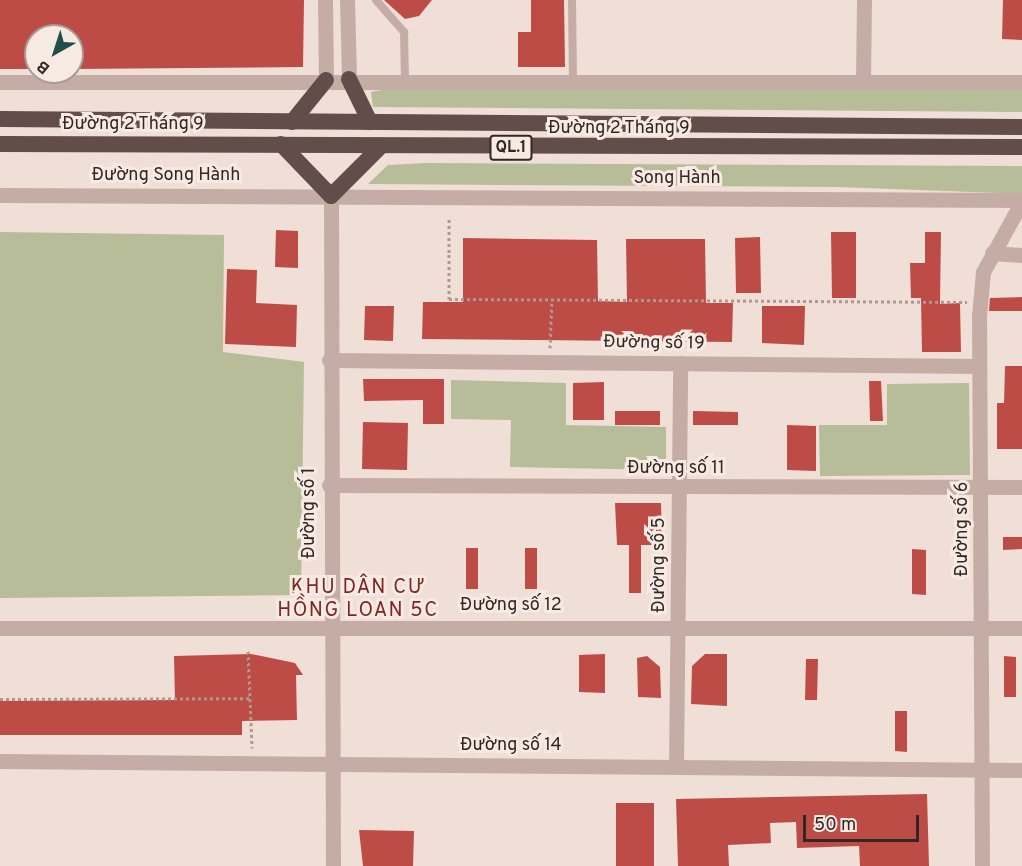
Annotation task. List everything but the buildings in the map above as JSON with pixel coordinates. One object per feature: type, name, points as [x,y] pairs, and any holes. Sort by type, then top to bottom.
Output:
[{"type":"highway","points":[[349,79],[370,122]]},
{"type":"highway","points":[[292,122],[326,80]]},
{"type":"highway","name":"Đường 2 Tháng 9","points":[[0,119],[1022,127]]},
{"type":"highway","name":"Đường 2 Tháng 9","points":[[0,144],[1022,147]]},
{"type":"highway","points":[[281,144],[331,196],[381,146]]},
{"type":"street","points":[[325,0],[326,80]]},
{"type":"street","points":[[348,0],[349,79]]},
{"type":"street","points":[[863,82],[864,0]]},
{"type":"street","points":[[0,82],[349,79],[1022,82]]},
{"type":"street","name":"Đường Song Hành","points":[[0,195],[331,196]]},
{"type":"street","name":"Song Hành","points":[[331,196],[1022,201]]},
{"type":"street","name":"Đường số 1","points":[[331,196],[329,627],[333,866]]},
{"type":"street","name":"Đường số 6","points":[[982,866],[983,488],[978,366],[981,290],[992,253],[1022,201]]},
{"type":"street","points":[[992,253],[1022,255]]},
{"type":"street","name":"Đường số 19","points":[[329,360],[978,366]]},
{"type":"street","name":"Đường số 5","points":[[676,766],[680,625],[680,363]]},
{"type":"street","name":"Đường số 11","points":[[330,485],[680,488],[1022,487]]},
{"type":"street","name":"Đường số 12","points":[[0,628],[680,625],[1022,628]]},
{"type":"street","name":"Đường số 14","points":[[0,761],[1022,770]]},
{"type":"lane","points":[[376,0],[404,32],[405,80]]},
{"type":"lane","points":[[572,0],[573,81]]},
{"type":"path","points":[[449,219],[449,299],[972,302]]},
{"type":"path","points":[[550,350],[552,299]]},
{"type":"path","points":[[248,651],[252,754]]},
{"type":"path","points":[[0,699],[250,698]]},
{"type":"green space","points":[[387,89],[1022,90],[1022,112],[373,107],[371,92]]},
{"type":"green space","points":[[426,163],[1022,166],[1022,194],[838,187],[368,184],[388,165]]},
{"type":"green space","points":[[0,232],[224,235],[223,352],[304,362],[301,595],[0,598]]},
{"type":"green space","points":[[451,380],[566,383],[566,425],[666,427],[666,470],[510,467],[511,420],[451,419]]},
{"type":"green space","points":[[969,383],[970,475],[820,476],[819,425],[887,425],[887,384]]},
{"type":"district","name":"KHU DÂN CƯ HỒNG LOAN 5C","points":[[358,600]]}]
